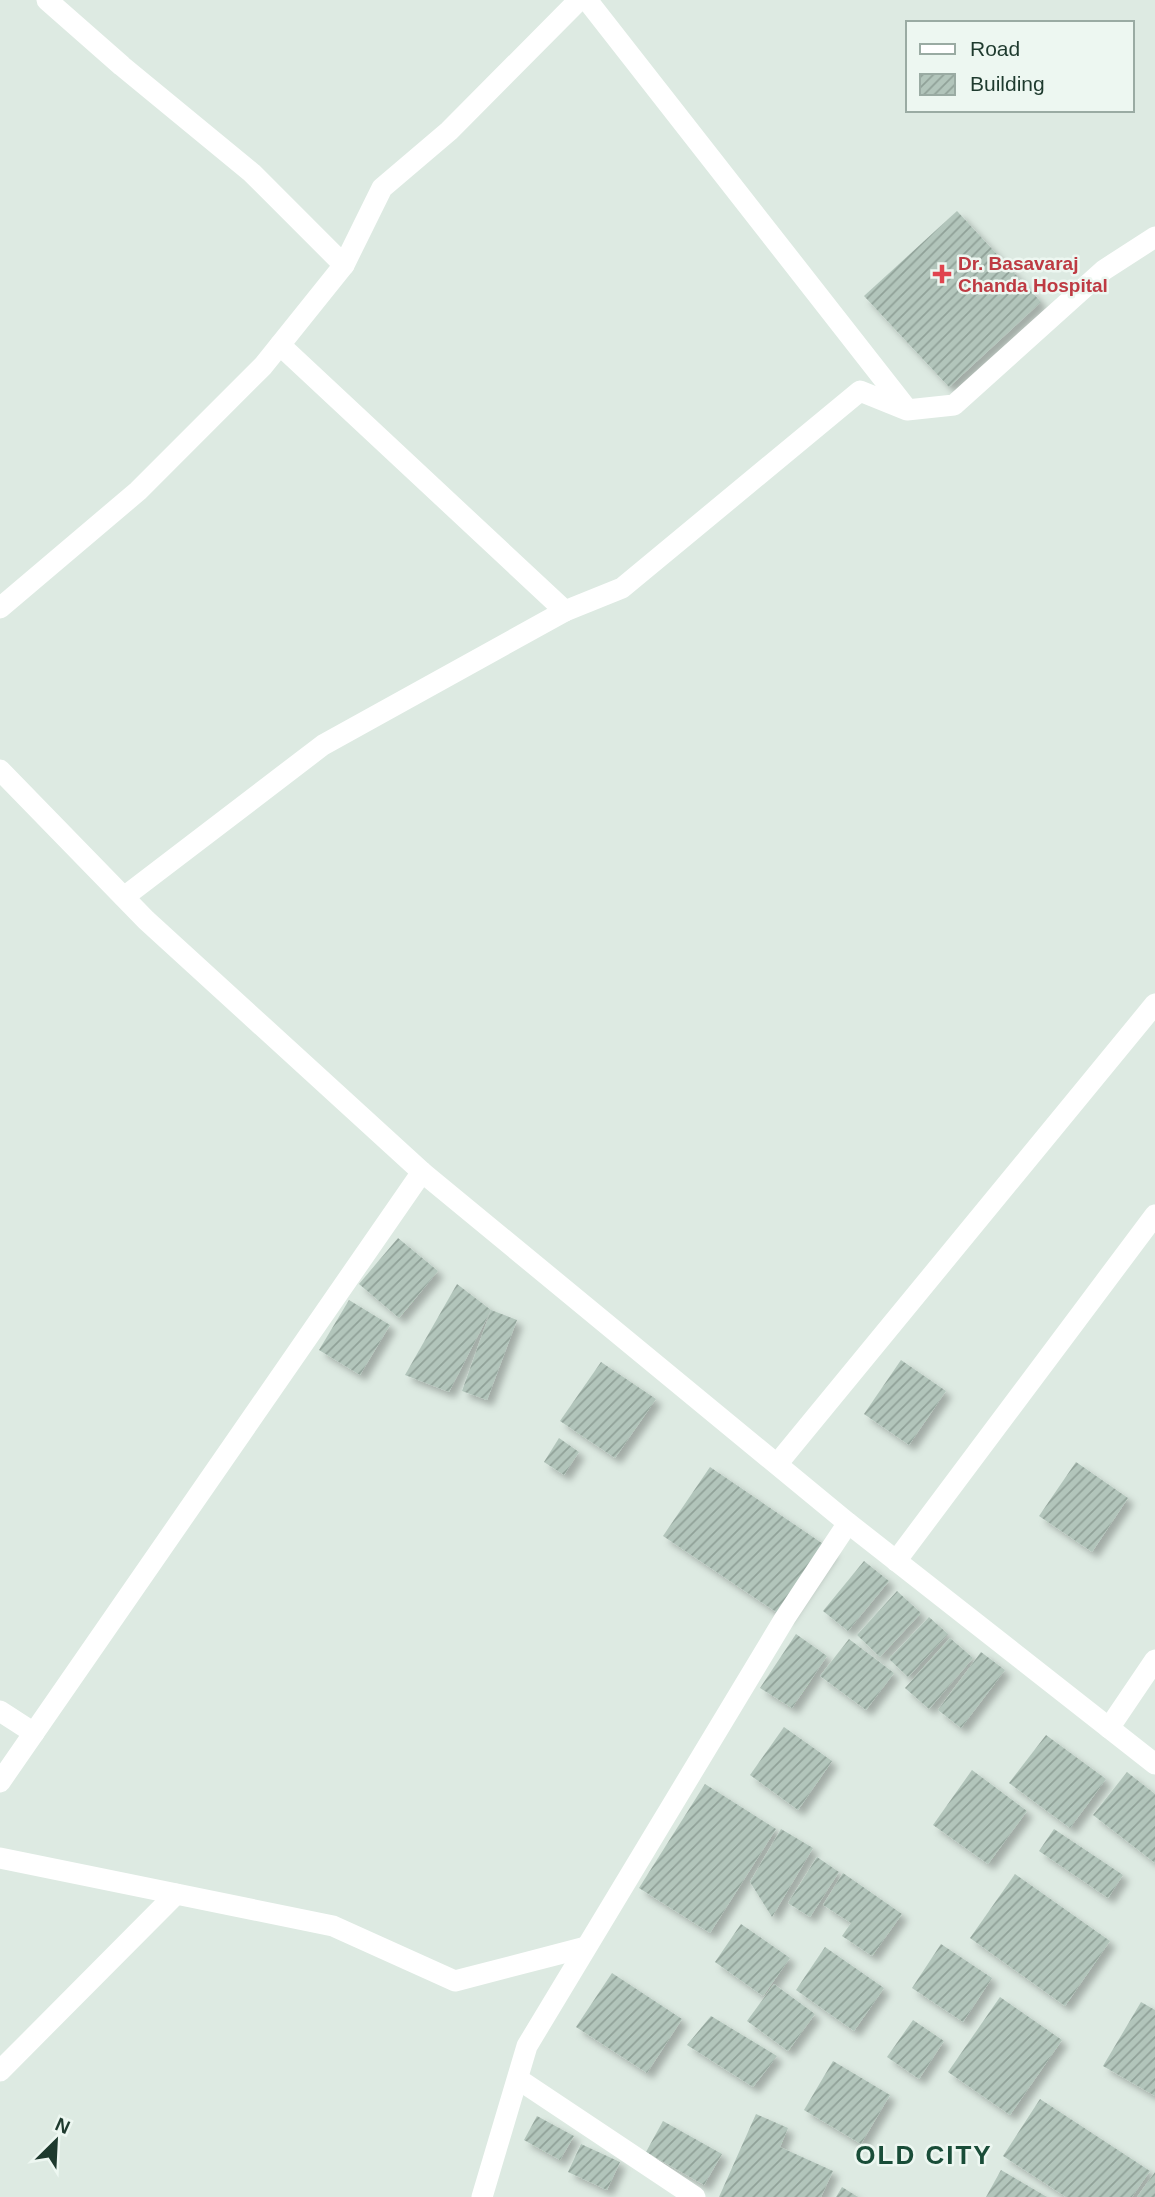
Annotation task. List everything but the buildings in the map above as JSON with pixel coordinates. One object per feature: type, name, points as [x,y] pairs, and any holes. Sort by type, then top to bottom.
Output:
[{"type":"street","points":[[47,0],[252,173],[344,265]]},
{"type":"street","points":[[0,608],[138,491],[263,366],[344,265],[382,188],[449,131],[579,0]]},
{"type":"street","points":[[587,0],[907,410]]},
{"type":"street","points":[[124,897],[323,745],[565,611],[622,587],[860,391],[907,410],[954,405],[1104,270],[1155,237]]},
{"type":"street","points":[[280,345],[565,611]]},
{"type":"street","points":[[0,770],[124,897],[422,1172],[848,1523],[1155,1764]]},
{"type":"street","points":[[778,1463],[1155,1004]]},
{"type":"street","points":[[0,1782],[422,1172]]},
{"type":"street","points":[[896,1561],[1155,1215]]},
{"type":"street","points":[[482,2197],[527,2046],[778,1630],[848,1523]]},
{"type":"street","points":[[1109,1728],[1155,1660]]},
{"type":"street","points":[[0,1711],[34,1733]]},
{"type":"street","points":[[0,1858],[333,1926],[455,1981],[586,1947]]},
{"type":"street","points":[[0,2071],[176,1894]]},
{"type":"street","points":[[518,2079],[695,2197]]},
{"type":"place","name":"Dr. Basavaraj Chanda Hospital","points":[[942,274]]},
{"type":"district","name":"OLD CITY","points":[[924,2155]]}]
